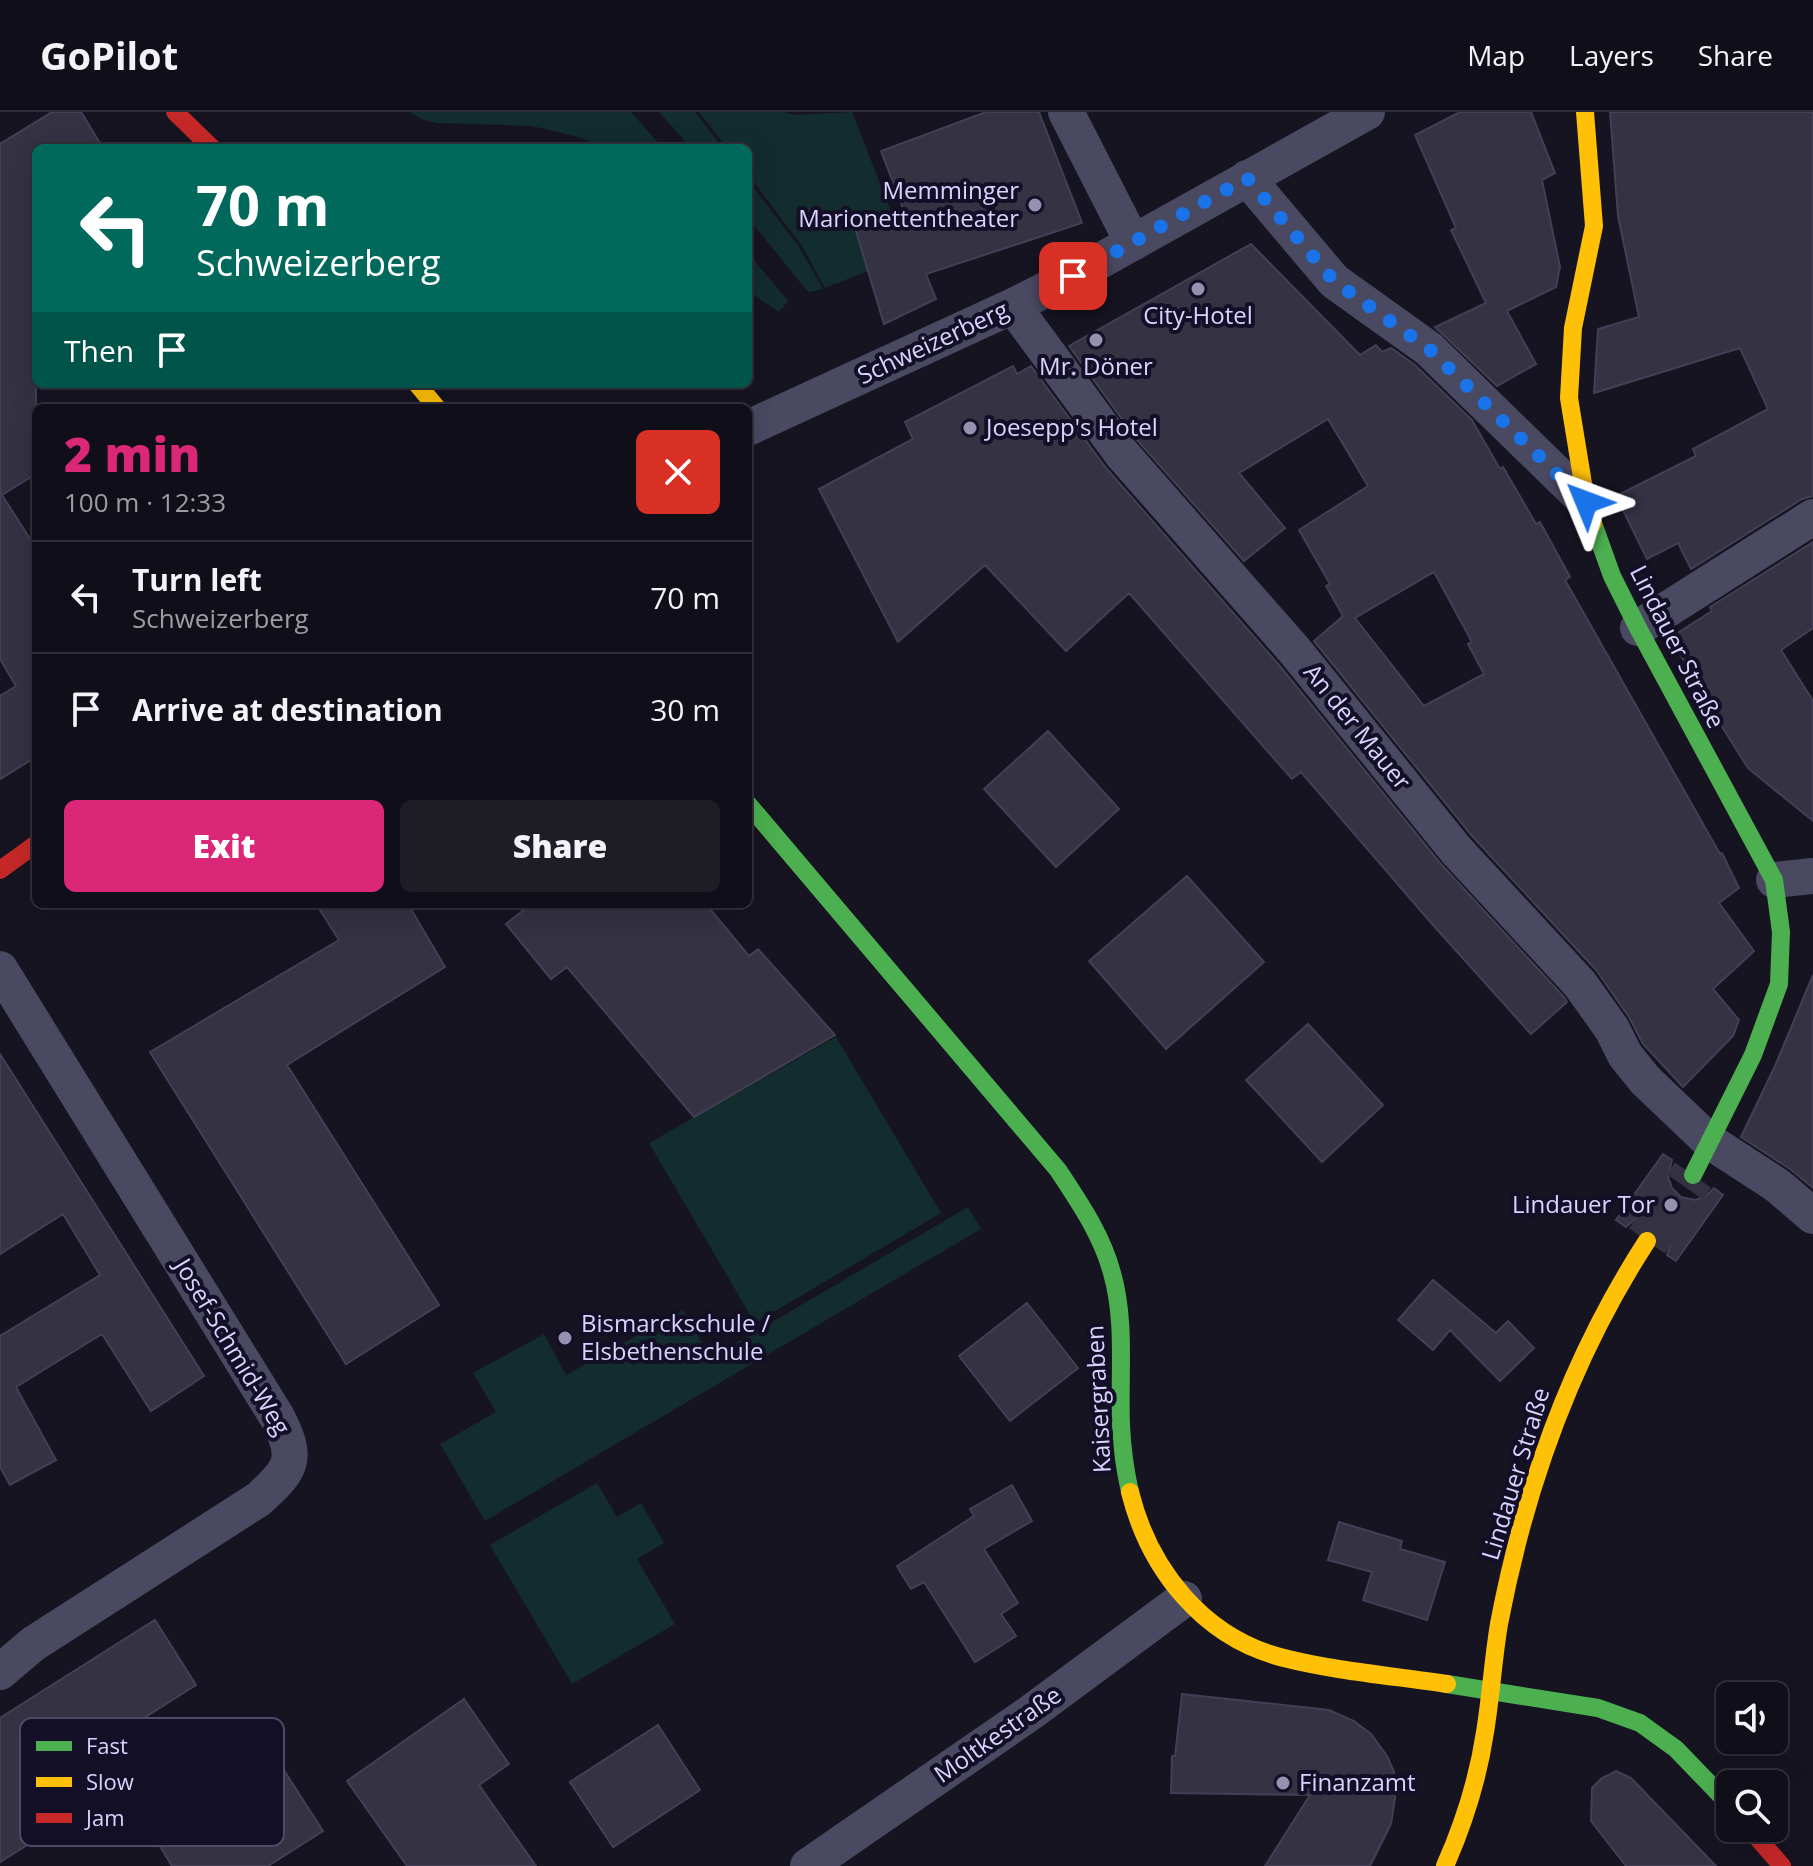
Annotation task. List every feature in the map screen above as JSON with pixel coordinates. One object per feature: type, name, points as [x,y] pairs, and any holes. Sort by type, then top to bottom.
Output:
[{"type":"street","points":[[175,112],[208,144]]},
{"type":"street","points":[[1066,112],[1133,243]]},
{"type":"street","name":"Schweizerberg","points":[[752,426],[1013,306],[1133,243],[1367,112]]},
{"type":"street","name":"Lindauer Straße","points":[[1585,112],[1594,226],[1573,328],[1569,398],[1586,502],[1612,576],[1774,880],[1781,932],[1779,984],[1753,1055],[1693,1175]]},
{"type":"street","points":[[1247,178],[1334,281],[1429,349],[1586,502]]},
{"type":"street","name":"An der Mauer","points":[[1013,306],[1122,454],[1287,641],[1456,850],[1580,984],[1612,1029],[1625,1055],[1645,1080],[1709,1141],[1778,1186],[1813,1216]]},
{"type":"street","points":[[420,388],[434,404]]},
{"type":"street","points":[[1638,628],[1813,517]]},
{"type":"street","name":"Kaisergraben","points":[[752,809],[1058,1170],[1097,1233],[1112,1272],[1118,1306],[1123,1352],[1121,1426],[1127,1485],[1136,1516],[1155,1559],[1184,1599],[1235,1638],[1282,1658],[1598,1708],[1640,1723],[1676,1749],[1716,1790]]},
{"type":"street","points":[[0,870],[32,847]]},
{"type":"street","points":[[1774,880],[1813,876]]},
{"type":"street","name":"Josef-Schmid-Weg","points":[[0,969],[277,1417],[288,1438],[290,1462],[282,1478],[259,1499],[33,1644],[0,1672]]},
{"type":"street","name":"Lindauer Straße","points":[[1445,1866],[1455,1844],[1482,1752],[1503,1607],[1552,1423],[1578,1361],[1620,1280],[1647,1241]]},
{"type":"street","name":"Moltkestraße","points":[[808,1866],[1030,1713],[1184,1599]]},
{"type":"street","points":[[1761,1842],[1782,1866]]},
{"type":"green space","points":[[410,112],[631,112],[659,144],[596,144],[531,126],[437,123]]},
{"type":"green space","points":[[659,112],[695,112],[720,144],[687,144]]},
{"type":"green space","points":[[699,112],[784,112],[793,115],[852,112],[892,214],[854,227],[868,271],[825,288],[802,246],[752,180],[752,144],[724,144]]},
{"type":"green space","points":[[752,185],[800,248],[823,289],[808,292],[752,223]]},
{"type":"green space","points":[[752,258],[788,301],[779,312],[752,294]]},
{"type":"green space","points":[[836,1037],[941,1213],[755,1323],[649,1143]]},
{"type":"green space","points":[[968,1207],[981,1229],[485,1521],[440,1444],[496,1412],[473,1373],[544,1334],[566,1375],[683,1310],[711,1358]]},
{"type":"green space","points":[[597,1483],[617,1517],[641,1503],[664,1543],[637,1559],[675,1624],[572,1684],[490,1545]]},
{"type":"building","points":[[52,112],[81,112],[101,144],[32,144],[32,388],[36,388],[36,404],[32,404],[32,476],[2,495],[32,542],[32,759],[0,779],[0,696],[16,686],[0,659],[0,144]]},
{"type":"building","points":[[986,112],[1039,112],[1082,223],[926,274],[936,299],[884,324],[855,228],[904,211],[881,151]]},
{"type":"building","points":[[1460,112],[1531,112],[1555,173],[1542,180],[1560,267],[1556,287],[1507,311],[1536,364],[1497,386],[1435,327],[1486,303],[1451,230],[1456,228],[1415,135]]},
{"type":"building","points":[[1610,112],[1813,112],[1813,496],[1802,499],[1691,569],[1678,543],[1647,559],[1616,496],[1696,456],[1693,449],[1768,409],[1740,348],[1594,393],[1598,329],[1639,317],[1618,216]]},
{"type":"building","points":[[1251,244],[1360,355],[1376,345],[1382,352],[1391,348],[1415,365],[1472,420],[1536,524],[1540,522],[1570,577],[1565,580],[1722,853],[1739,888],[1719,903],[1754,951],[1713,989],[1739,1020],[1733,1036],[1683,1087],[1643,1044],[1629,1017],[1596,970],[1472,836],[1314,641],[1343,616],[1326,586],[1330,584],[1299,530],[1368,486],[1328,419],[1239,473],[1285,528],[1244,561],[1138,441],[1069,346]],"holes":[[[1434,572],[1472,642],[1468,644],[1484,674],[1424,706],[1355,618]]]},
{"type":"building","points":[[1013,366],[1017,374],[1031,366],[1106,468],[1279,665],[1440,863],[1564,997],[1567,1002],[1531,1034],[1301,772],[1292,779],[1129,593],[1066,651],[985,565],[898,642],[819,489],[913,439],[905,422]]},
{"type":"building","points":[[1813,542],[1813,628],[1781,650],[1813,701],[1813,821],[1748,768],[1705,700],[1671,637],[1712,611],[1710,607]]},
{"type":"building","points":[[1048,731],[1119,809],[1056,867],[984,789]]},
{"type":"building","points":[[1187,876],[1264,962],[1166,1049],[1089,961]]},
{"type":"building","points":[[319,908],[410,908],[445,967],[287,1065],[439,1305],[346,1364],[150,1052],[339,940]]},
{"type":"building","points":[[526,908],[709,908],[749,956],[758,949],[835,1035],[694,1117],[567,967],[551,979],[506,924]]},
{"type":"building","points":[[1813,975],[1813,1188],[1741,1137]]},
{"type":"building","points":[[1308,1024],[1383,1105],[1322,1162],[1246,1080]]},
{"type":"building","points":[[0,1054],[204,1376],[151,1411],[102,1334],[16,1387],[56,1460],[10,1485],[0,1467],[0,1336],[100,1275],[63,1214],[0,1254]]},
{"type":"building","name":"Lindauer Tor","points":[[1663,1154],[1672,1160],[1668,1177],[1672,1188],[1681,1197],[1695,1200],[1706,1196],[1714,1188],[1723,1195],[1676,1261],[1667,1255],[1672,1241],[1669,1229],[1661,1220],[1647,1216],[1635,1219],[1626,1227],[1616,1220]]},
{"type":"building","points":[[1433,1280],[1496,1333],[1508,1321],[1534,1348],[1500,1381],[1450,1330],[1433,1350],[1398,1320]]},
{"type":"building","points":[[1027,1303],[1078,1368],[1010,1421],[959,1356]]},
{"type":"building","points":[[1012,1485],[1032,1521],[984,1549],[1018,1603],[1001,1614],[1016,1636],[975,1662],[924,1582],[911,1589],[897,1566],[974,1516],[970,1509]]},
{"type":"building","points":[[1339,1522],[1402,1541],[1400,1549],[1445,1562],[1427,1620],[1363,1600],[1372,1572],[1328,1560]]},
{"type":"building","points":[[155,1620],[196,1685],[144,1718],[20,1718],[20,1846],[26,1846],[0,1862],[0,1718]]},
{"type":"building","name":"Finanzamt","points":[[1182,1694],[1329,1710],[1354,1721],[1371,1734],[1394,1772],[1395,1798],[1391,1824],[1370,1866],[1265,1866],[1310,1795],[1171,1793],[1172,1756],[1175,1756]]},
{"type":"building","points":[[464,1699],[509,1764],[479,1785],[536,1866],[407,1866],[347,1781]]},
{"type":"building","points":[[658,1725],[700,1790],[613,1847],[570,1782]]},
{"type":"building","points":[[284,1770],[323,1831],[268,1866],[172,1866],[160,1846],[284,1846]]},
{"type":"building","points":[[1616,1771],[1631,1778],[1716,1866],[1626,1866],[1591,1821],[1592,1788]]},
{"type":"tunnel","points":[[1647,1241],[1693,1175]]},
{"type":"traffic: fast","points":[[1593,523],[1612,576],[1638,628],[1774,880],[1781,932],[1779,984],[1753,1055],[1693,1175]]},
{"type":"traffic: fast","points":[[752,809],[1058,1170],[1089,1219],[1108,1259],[1119,1310],[1121,1434],[1130,1492]]},
{"type":"traffic: fast","points":[[1447,1684],[1598,1708],[1640,1723],[1676,1749],[1716,1790]]},
{"type":"traffic: slow","points":[[1585,112],[1594,226],[1573,328],[1569,398],[1586,502],[1593,523]]},
{"type":"traffic: slow","points":[[420,388],[434,404]]},
{"type":"traffic: slow","points":[[1445,1866],[1464,1817],[1478,1767],[1499,1624],[1537,1473],[1554,1425],[1595,1331],[1647,1241]]},
{"type":"traffic: slow","points":[[1130,1492],[1151,1548],[1166,1573],[1205,1617],[1228,1634],[1255,1648],[1303,1663],[1447,1684]]},
{"type":"traffic: jam","points":[[175,112],[208,144]]},
{"type":"traffic: jam","points":[[0,870],[32,847]]},
{"type":"traffic: jam","points":[[1761,1842],[1782,1866]]},
{"type":"place","name":"Memminger Marionettentheater","points":[[1035,205]]},
{"type":"place","name":"City-Hotel","points":[[1198,289]]},
{"type":"place","name":"Mr. Döner","points":[[1096,340]]},
{"type":"place","name":"Joesepp's Hotel","points":[[970,428]]},
{"type":"place","name":"Lindauer Tor","points":[[1671,1205]]},
{"type":"place","name":"Bismarckschule / Elsbethenschule","points":[[565,1338]]},
{"type":"place","name":"Finanzamt","points":[[1283,1783]]},
{"type":"route","points":[[1073,276],[1247,178],[1334,281],[1429,349],[1586,502]]}]
